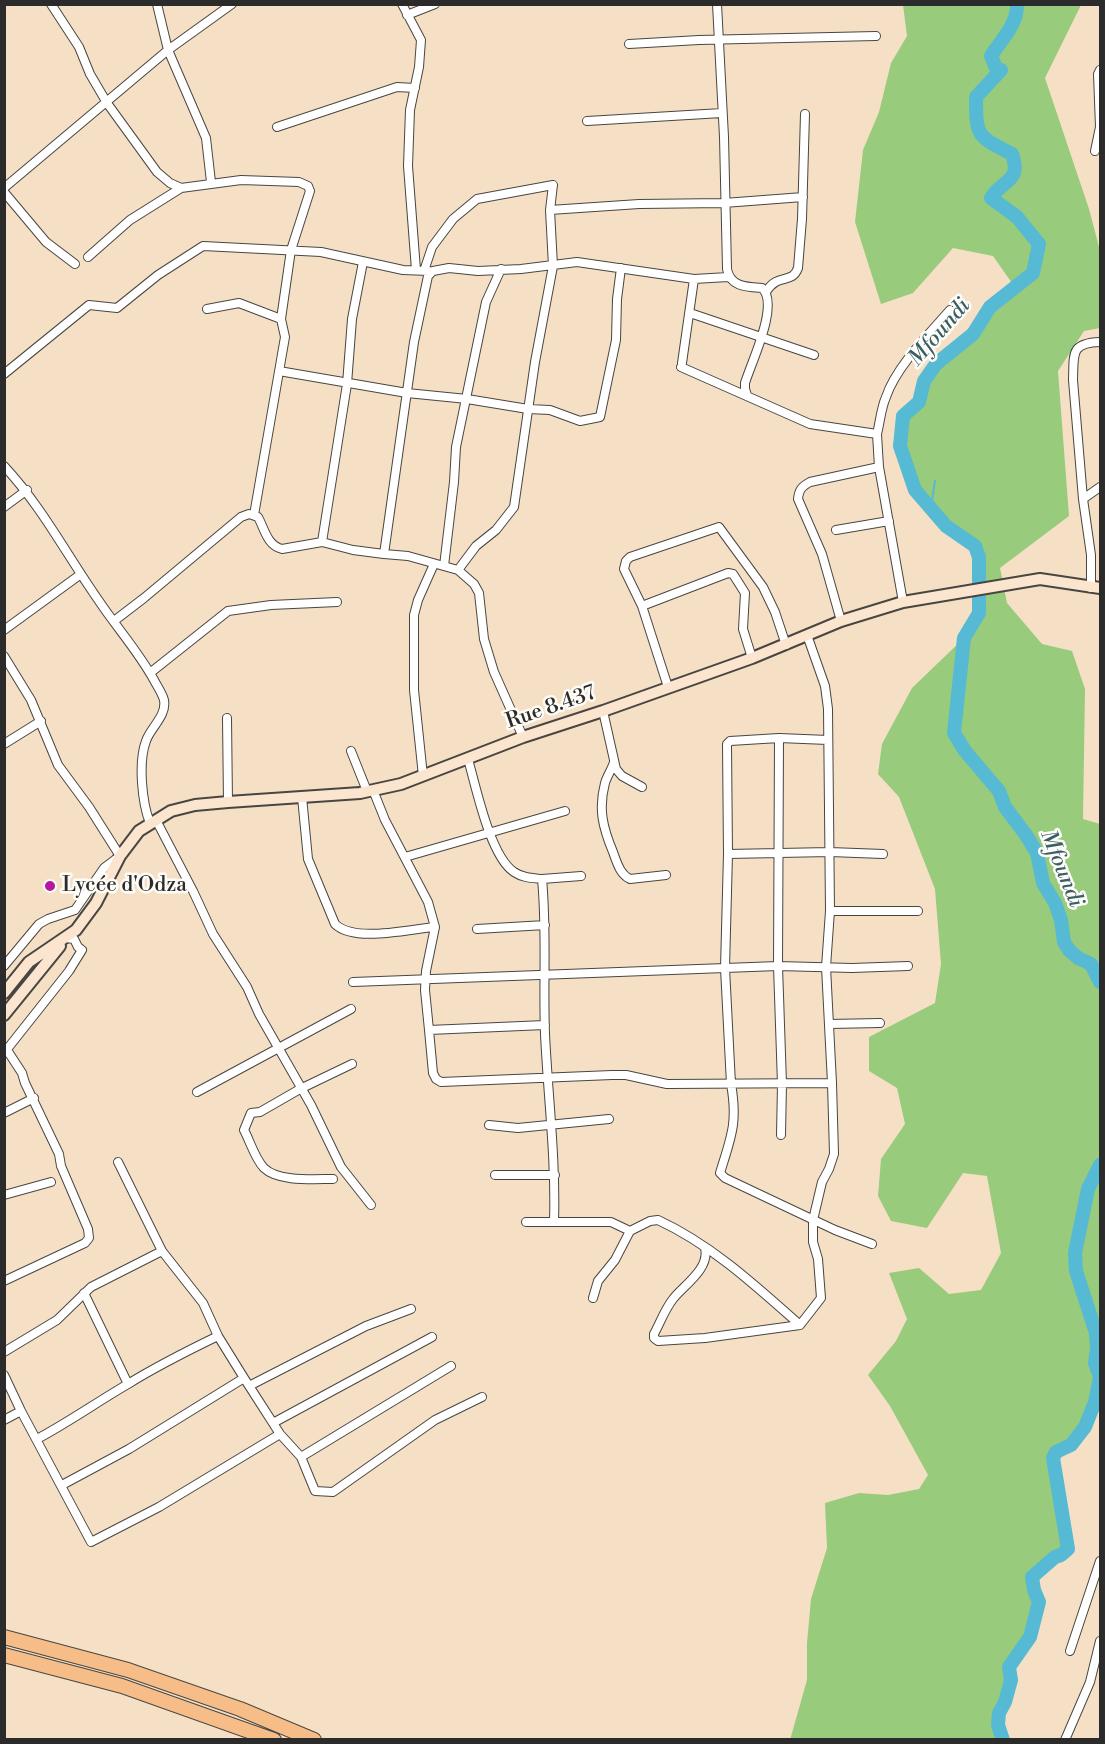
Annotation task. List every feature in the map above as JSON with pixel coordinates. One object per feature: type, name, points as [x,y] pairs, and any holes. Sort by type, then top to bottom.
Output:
[{"type":"highway","points":[[4,1637],[128,1670],[240,1709],[314,1740]]},
{"type":"highway","points":[[4,1655],[122,1686],[274,1740]]},
{"type":"main road","name":"Rue 8.437","points":[[4,993],[29,962],[76,930],[96,903],[120,856],[139,831],[171,811],[228,802],[370,791],[400,784],[522,737],[752,658],[841,621],[903,602],[1040,579],[1096,588]]},
{"type":"main road","name":"Rue 8.437","points":[[4,1015],[66,938]]},
{"type":"street","points":[[51,4],[79,47],[90,74],[106,103],[157,172],[170,183],[181,188]]},
{"type":"street","points":[[157,4],[168,50],[206,138],[212,182]]},
{"type":"street","points":[[75,264],[46,242],[4,190],[168,50],[232,4]]},
{"type":"street","points":[[402,4],[421,40],[419,67],[410,110],[408,166],[420,271]]},
{"type":"street","points":[[407,15],[435,4]]},
{"type":"street","points":[[717,4],[728,277],[735,284],[762,288],[768,298],[766,325],[745,383],[747,395]]},
{"type":"street","points":[[629,44],[876,36]]},
{"type":"street","points":[[1095,151],[1100,127],[1098,74],[1101,70]]},
{"type":"street","points":[[277,127],[397,87],[415,88]]},
{"type":"street","points":[[587,121],[722,113]]},
{"type":"street","points":[[766,292],[777,280],[791,278],[796,274],[798,268],[805,114]]},
{"type":"street","points":[[88,257],[130,220],[181,188],[212,182],[241,180],[299,182],[309,186],[310,191],[291,250],[280,319],[285,337],[254,515]]},
{"type":"street","points":[[420,271],[432,247],[453,219],[477,199],[553,185],[550,210],[553,266],[528,409],[514,507],[496,530],[476,546],[458,570]]},
{"type":"street","points":[[550,210],[639,204],[724,203],[803,197]]},
{"type":"street","points":[[4,374],[89,305],[117,308],[158,275],[203,246],[321,252],[403,270],[433,271],[449,268],[478,271],[553,266],[577,262],[694,279],[728,277]]},
{"type":"street","points":[[322,542],[347,384],[352,319],[363,262]]},
{"type":"street","points":[[279,371],[407,393],[550,410],[580,421],[600,417],[616,340],[617,298],[621,268]]},
{"type":"street","points":[[444,567],[456,447],[486,302],[501,269]]},
{"type":"street","points":[[384,554],[407,393],[426,283],[433,271]]},
{"type":"street","points":[[694,279],[682,365],[747,395],[755,401],[810,424],[877,434]]},
{"type":"street","points":[[207,309],[239,303],[280,319]]},
{"type":"street","points":[[903,602],[879,467],[877,434],[885,397],[891,386],[914,351],[950,310]]},
{"type":"street","points":[[690,313],[814,355]]},
{"type":"street","points":[[1096,588],[1083,499],[1073,380],[1076,351],[1080,345],[1085,342],[1101,342]]},
{"type":"street","points":[[4,466],[27,490],[81,574],[142,658],[164,699],[159,720],[146,740],[144,751],[146,812],[193,891],[213,934],[247,987],[259,1014],[341,1167],[371,1205]]},
{"type":"street","points":[[841,621],[822,554],[798,499],[799,491],[802,486],[810,482],[879,467]]},
{"type":"street","points":[[1083,499],[1101,487]]},
{"type":"street","points":[[4,507],[27,490]]},
{"type":"street","points":[[114,621],[241,517],[254,515],[258,517],[270,543],[276,548],[322,542],[353,550],[408,556],[458,570],[474,584],[478,593],[487,652],[522,737]]},
{"type":"street","points":[[836,530],[889,521]]},
{"type":"street","points":[[668,687],[642,606],[623,567],[630,557],[719,527],[763,587],[775,612],[786,645]]},
{"type":"street","points":[[423,776],[414,690],[414,615],[434,564]]},
{"type":"street","points":[[642,606],[728,573],[733,574],[745,593],[743,629],[752,658]]},
{"type":"street","points":[[4,630],[81,574]]},
{"type":"street","points":[[150,673],[228,611],[271,605],[337,602]]},
{"type":"street","points":[[705,1248],[706,1259],[696,1275],[673,1300],[654,1334],[654,1338],[658,1341],[705,1338],[800,1325],[821,1298],[818,1260],[813,1242],[813,1220],[822,1182],[830,1170],[834,1154],[826,967],[830,911],[828,740],[827,698],[807,635]]},
{"type":"street","points":[[4,656],[31,700],[58,765],[89,807],[120,856],[104,868],[75,910],[39,924],[4,966]]},
{"type":"street","points":[[603,711],[616,769],[622,776],[642,787]]},
{"type":"street","points":[[227,718],[228,802]]},
{"type":"street","points":[[4,744],[41,721]]},
{"type":"street","points":[[828,740],[779,738],[730,741],[727,744],[728,854],[724,968],[731,1084],[734,1099],[734,1129],[720,1173],[721,1176],[813,1220],[872,1244]]},
{"type":"street","points":[[779,738],[778,966],[782,1084],[781,1135]]},
{"type":"street","points":[[351,751],[428,902],[435,927],[426,981],[433,1073],[436,1079],[441,1082],[626,1075],[660,1083],[832,1083]]},
{"type":"street","points":[[468,759],[489,832],[499,852],[514,872],[525,878],[582,876]]},
{"type":"street","points":[[614,762],[605,785],[601,816],[603,829],[617,863],[630,879],[666,874]]},
{"type":"street","points":[[302,797],[308,859],[334,924],[349,932],[367,934],[435,927]]},
{"type":"street","points":[[405,857],[565,811]]},
{"type":"street","points":[[728,854],[778,852],[883,854]]},
{"type":"street","points":[[542,879],[545,925],[547,1077],[555,1175],[554,1221]]},
{"type":"street","points":[[830,911],[918,910]]},
{"type":"street","points":[[477,929],[545,925]]},
{"type":"street","points":[[4,1281],[85,1243],[89,1238],[82,1213],[61,1166],[59,1154],[22,1073],[6,1051],[69,971],[82,950],[74,939],[66,938]]},
{"type":"street","points":[[353,982],[778,966],[908,966]]},
{"type":"street","points":[[197,1092],[351,1009]]},
{"type":"street","points":[[829,1024],[880,1023]]},
{"type":"street","points":[[429,1030],[545,1025]]},
{"type":"street","points":[[333,1179],[273,1175],[262,1167],[244,1130],[251,1113],[260,1112],[300,1089],[352,1064]]},
{"type":"street","points":[[4,1113],[34,1098]]},
{"type":"street","points":[[489,1125],[518,1128],[609,1119]]},
{"type":"street","points":[[118,1162],[162,1251],[203,1303],[218,1336],[273,1423],[301,1457],[315,1491],[333,1492],[435,1420],[482,1397]]},
{"type":"street","points":[[495,1174],[555,1175]]},
{"type":"street","points":[[4,1195],[51,1182]]},
{"type":"street","points":[[526,1222],[610,1222],[630,1231],[650,1221],[658,1220],[705,1248],[749,1280],[800,1325]]},
{"type":"street","points":[[593,1298],[597,1281],[615,1260],[630,1231]]},
{"type":"street","points":[[4,1352],[57,1320],[91,1287],[162,1251]]},
{"type":"street","points":[[84,1293],[128,1383]]},
{"type":"street","points":[[62,1485],[247,1382],[366,1326],[411,1309]]},
{"type":"street","points":[[37,1439],[71,1421],[128,1383],[218,1336]]},
{"type":"street","points":[[273,1423],[432,1337]]},
{"type":"street","points":[[301,1457],[452,1366]]},
{"type":"street","points":[[4,1375],[21,1412],[92,1542],[159,1507],[280,1434]]},
{"type":"street","points":[[4,1420],[21,1412]]},
{"type":"street","points":[[1070,1651],[1101,1561]]},
{"type":"street","points":[[1065,1740],[1090,1682],[1101,1641]]},
{"type":"green space","points":[[903,5],[1081,5],[1045,78],[1089,209],[1100,251],[1100,328],[1084,331],[1058,371],[1069,516],[1000,568],[1007,603],[1042,644],[1072,651],[1085,689],[1083,819],[1100,824],[1100,1390],[1095,1394],[1084,1429],[1069,1446],[1053,1458],[1068,1549],[1032,1577],[1039,1602],[1030,1637],[1009,1667],[1002,1739],[790,1740],[807,1680],[807,1643],[811,1599],[827,1548],[825,1503],[859,1493],[888,1495],[919,1489],[928,1475],[890,1406],[868,1375],[896,1341],[907,1319],[889,1273],[919,1268],[949,1294],[981,1290],[1001,1253],[987,1176],[963,1173],[927,1228],[891,1221],[878,1196],[881,1159],[905,1124],[897,1088],[869,1071],[869,1037],[935,1003],[941,964],[935,889],[899,797],[878,774],[882,744],[912,688],[964,638],[979,613],[979,557],[975,546],[946,526],[915,490],[900,446],[903,416],[919,402],[924,381],[936,364],[973,334],[990,307],[1014,286],[993,256],[953,248],[913,293],[881,304],[855,222],[863,150],[879,112],[891,63],[907,36]]},
{"type":"waterway","name":"Mfoundi","points":[[1017,4],[1012,25],[991,56],[996,68],[1001,70],[976,97],[977,120],[978,128],[985,139],[1012,154],[1015,170],[1013,175],[991,198],[1017,217],[1039,244],[1033,273],[990,307],[973,334],[936,364],[924,381],[919,402],[903,416],[900,446],[915,490],[946,526],[975,546],[979,557],[979,613],[964,638],[954,733],[965,751],[999,791],[1005,807],[1037,853],[1043,883],[1055,903],[1061,920],[1064,942],[1078,958],[1091,964],[1100,982]]},
{"type":"waterway","points":[[931,507],[935,481]]},
{"type":"waterway","name":"Mfoundi","points":[[1003,1740],[998,1725],[999,1713],[1005,1702],[1011,1680],[1009,1667],[1030,1637],[1039,1602],[1032,1577],[1068,1549],[1053,1458],[1056,1452],[1071,1445],[1085,1427],[1095,1402],[1100,1377],[1095,1363],[1096,1333],[1076,1271],[1075,1253],[1088,1189],[1100,1165]]},
{"type":"place","name":"Lycée d'Odza","points":[[50,886]]}]
